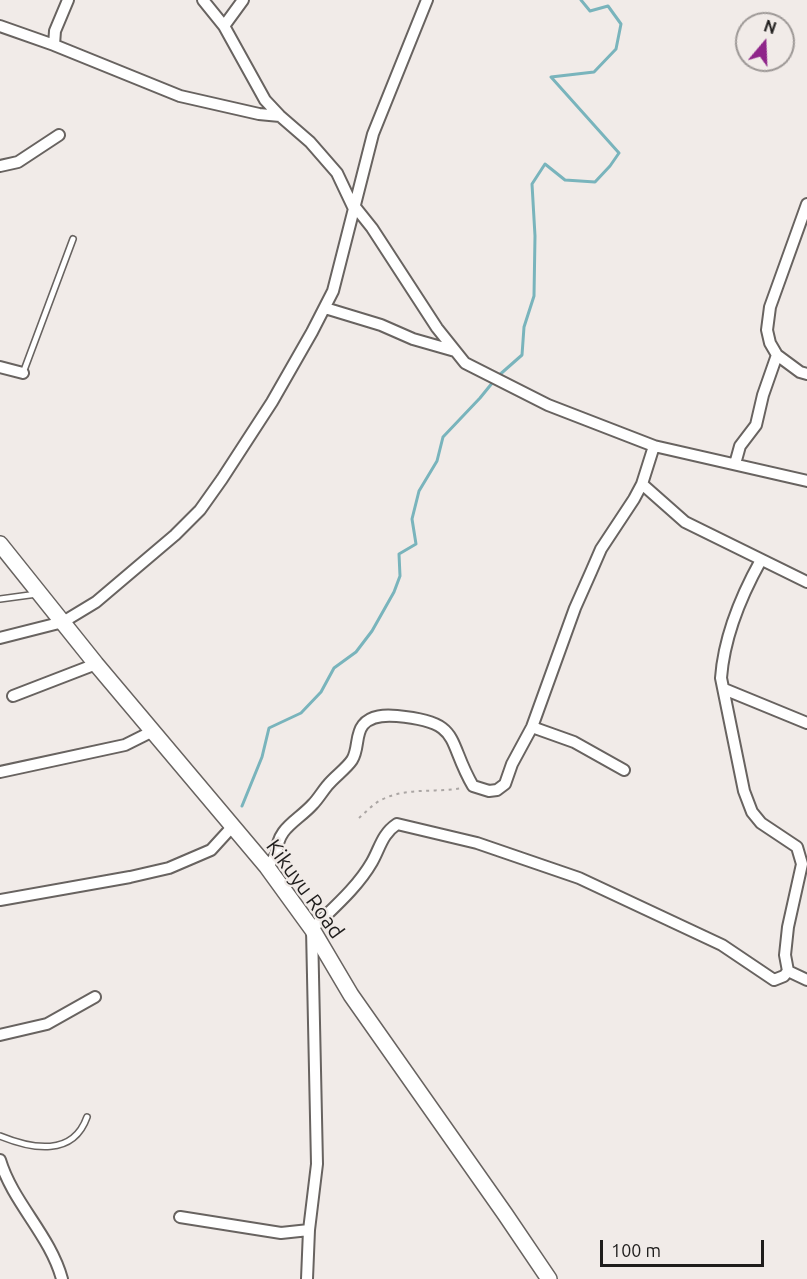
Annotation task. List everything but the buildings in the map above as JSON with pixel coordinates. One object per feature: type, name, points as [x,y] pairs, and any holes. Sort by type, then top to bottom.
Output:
[{"type":"main road","name":"Kikuyu Road","points":[[0,544],[96,664],[267,867],[312,929],[351,995],[549,1279]]},
{"type":"street","points":[[54,45],[55,31],[68,0]]},
{"type":"street","points":[[203,0],[224,27],[243,58],[256,86],[280,116],[310,142],[337,173],[355,210],[372,228],[437,328],[465,363],[548,405],[654,446],[807,481]]},
{"type":"street","points":[[224,27],[243,0]]},
{"type":"street","points":[[0,638],[63,622],[96,602],[175,535],[200,510],[222,479],[272,402],[333,291],[373,134],[427,0]]},
{"type":"street","points":[[0,26],[54,45],[180,96],[260,114],[280,116]]},
{"type":"street","points":[[0,166],[18,162],[59,135]]},
{"type":"street","points":[[807,204],[802,233],[770,307],[767,330],[770,343],[777,355],[800,372],[807,374]]},
{"type":"street","points":[[324,308],[455,351]]},
{"type":"street","points":[[735,464],[740,446],[756,424],[777,355]]},
{"type":"street","points":[[0,367],[23,373]]},
{"type":"street","points":[[267,867],[277,854],[279,837],[286,827],[312,806],[332,780],[352,761],[363,725],[373,717],[388,715],[429,720],[445,730],[454,741],[462,768],[473,786],[489,791],[497,790],[505,784],[512,765],[532,727],[580,594],[601,549],[642,484],[654,446]]},
{"type":"street","points":[[642,484],[685,522],[807,582]]},
{"type":"street","points":[[761,560],[749,581],[730,633],[722,662],[721,678],[744,791],[752,812],[761,823],[797,847],[802,864],[786,945],[788,971]]},
{"type":"street","points":[[13,696],[96,664]]},
{"type":"street","points":[[724,689],[807,723]]},
{"type":"street","points":[[532,727],[574,742],[624,770]]},
{"type":"street","points":[[0,772],[125,745],[153,731]]},
{"type":"street","points":[[308,1279],[309,1230],[318,1164],[312,929],[349,893],[372,862],[388,830],[397,824],[477,843],[579,878],[722,945],[774,980],[779,979],[788,971]]},
{"type":"street","points":[[0,900],[169,868],[211,850],[232,827]]},
{"type":"street","points":[[788,971],[807,980]]},
{"type":"street","points":[[0,1035],[46,1024],[95,997]]},
{"type":"street","points":[[0,1160],[11,1187],[56,1259],[62,1279]]},
{"type":"street","points":[[180,1217],[281,1233],[309,1230]]},
{"type":"lane","points":[[23,373],[73,239]]},
{"type":"lane","points":[[0,599],[39,593]]},
{"type":"lane","points":[[0,1136],[26,1144],[48,1147],[61,1145],[74,1138],[83,1128],[87,1117]]},
{"type":"path","points":[[359,818],[380,801],[397,794],[416,791],[442,792],[473,786]]},
{"type":"waterway","points":[[497,377],[522,355],[524,327],[534,296],[535,236],[532,184],[545,164],[565,180],[595,182],[619,153],[551,77],[594,72],[616,49],[621,24],[608,6],[590,11],[581,0]]},
{"type":"waterway","points":[[242,806],[262,757],[269,728],[301,713],[321,692],[334,668],[356,652],[372,631],[394,592],[400,576],[399,554],[416,544],[412,519],[419,491],[437,461],[443,437],[493,382]]}]
